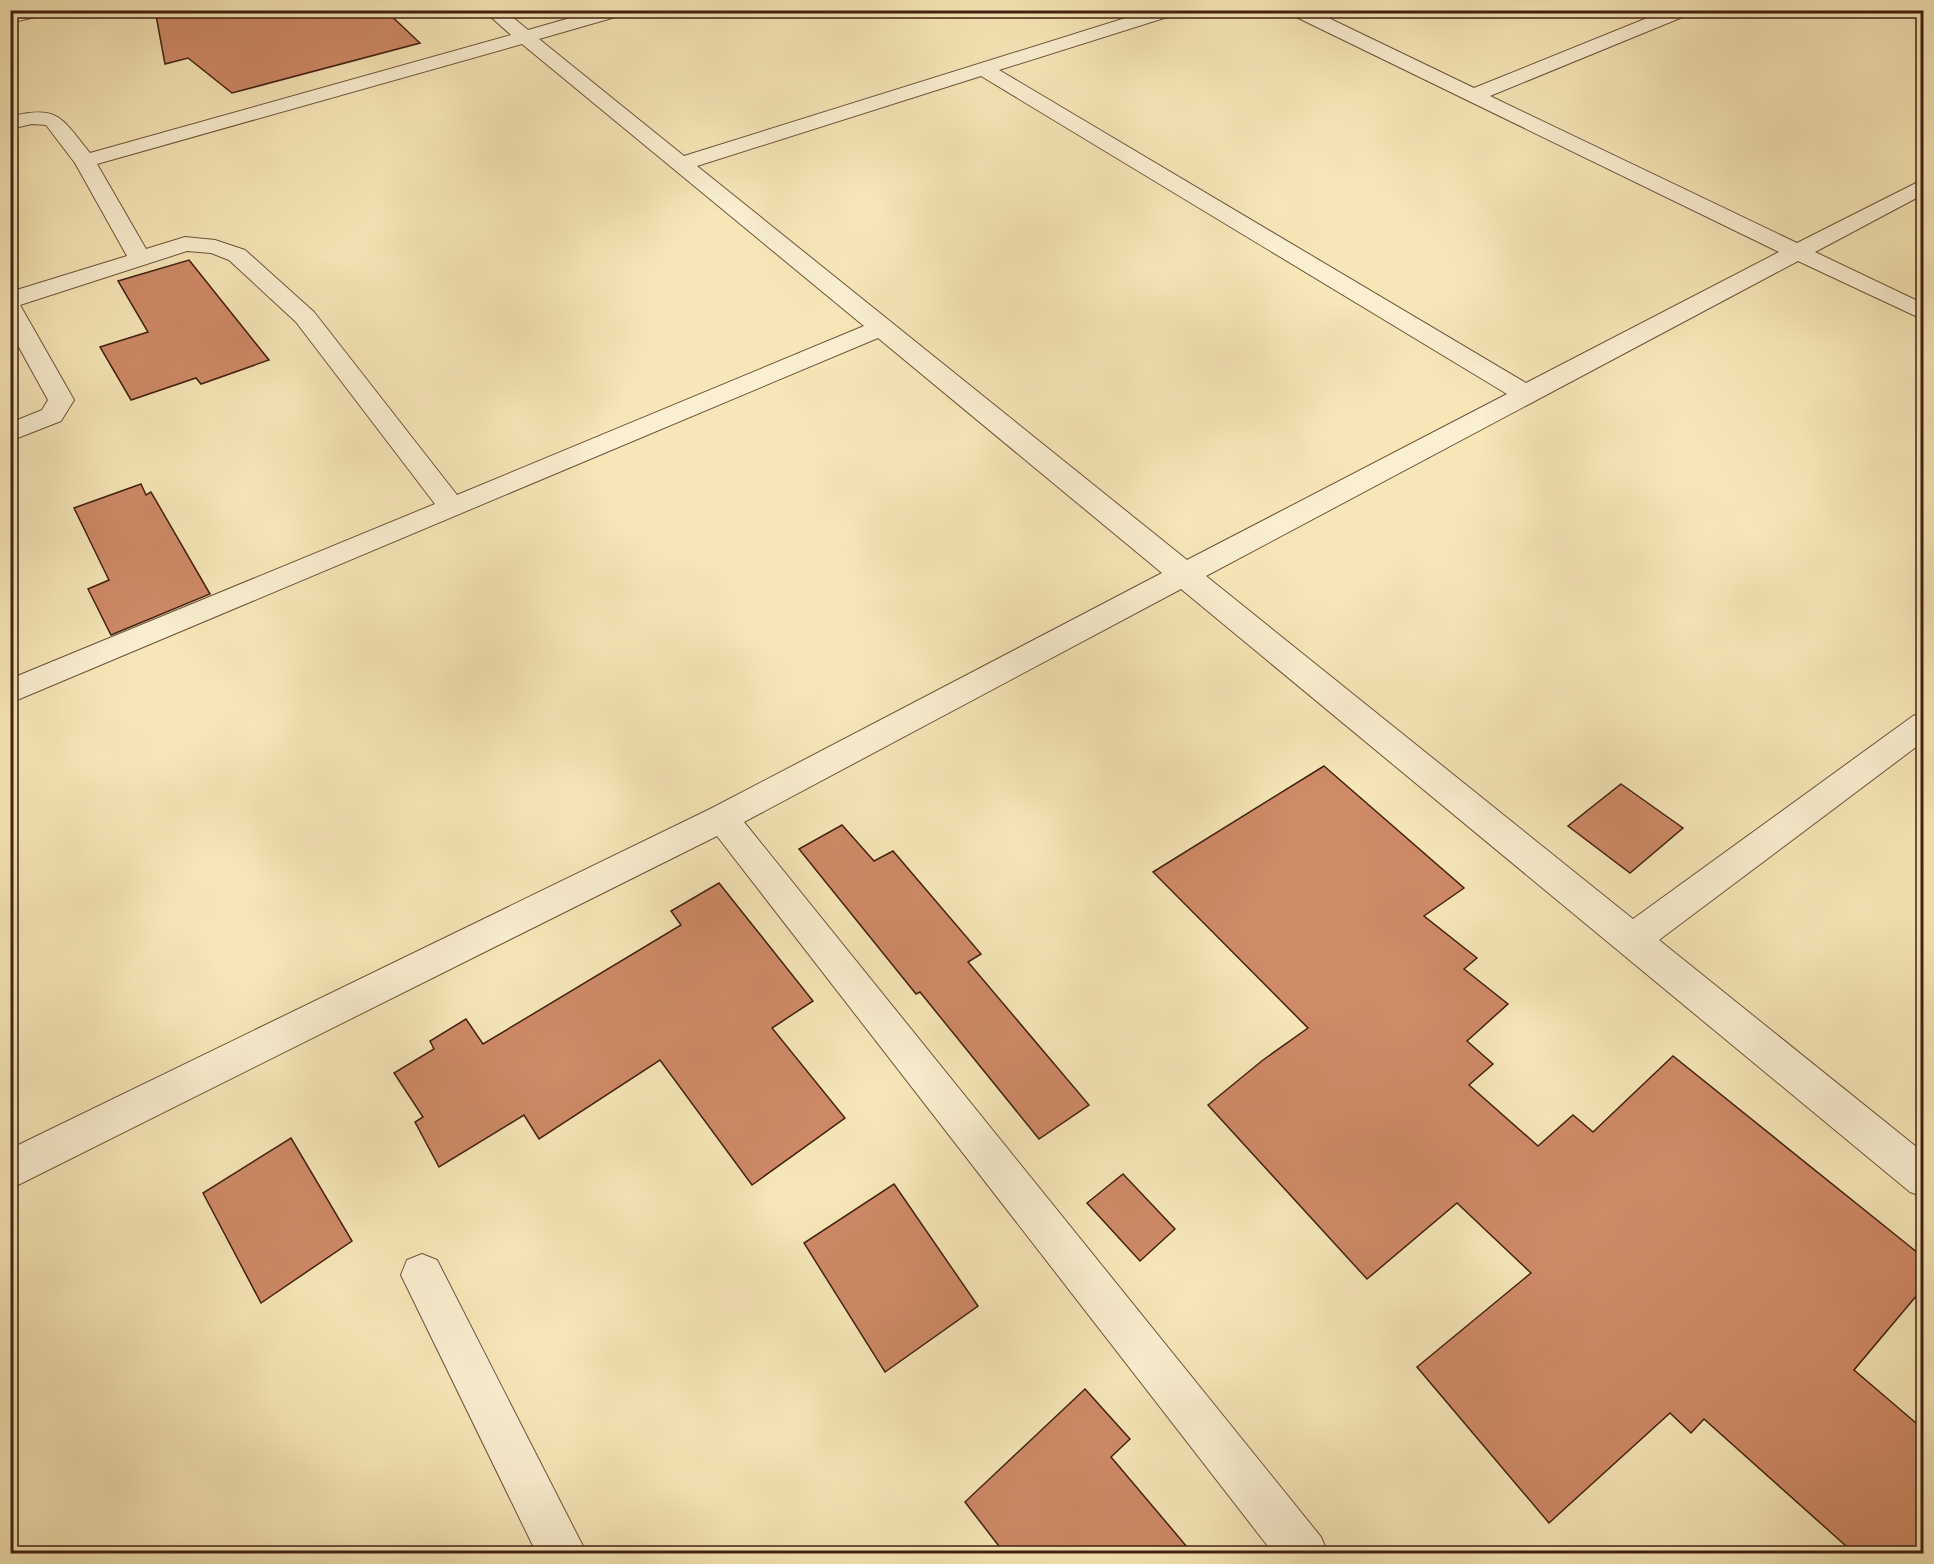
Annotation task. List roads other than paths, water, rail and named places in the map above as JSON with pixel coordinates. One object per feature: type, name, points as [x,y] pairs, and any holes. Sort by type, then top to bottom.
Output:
[{"type":"street","points":[[10,18],[41,10]]},
{"type":"street","points":[[492,10],[1923,1178]]},
{"type":"street","points":[[85,161],[620,10]]},
{"type":"street","points":[[680,164],[1171,10]]},
{"type":"street","points":[[1296,10],[1923,313]]},
{"type":"street","points":[[1472,96],[1684,10]]},
{"type":"street","points":[[982,68],[1526,394]]},
{"type":"street","points":[[10,123],[45,117],[53,121],[85,161],[140,259]]},
{"type":"street","points":[[10,1170],[722,818],[1923,185]]},
{"type":"street","points":[[10,300],[185,244],[215,247],[237,255],[305,317],[453,508]]},
{"type":"street","points":[[10,308],[61,400],[52,415],[10,433]]},
{"type":"street","points":[[10,692],[881,328]]},
{"type":"street","points":[[1632,940],[1923,724]]},
{"type":"street","points":[[722,818],[1304,1554]]},
{"type":"street","points":[[422,1275],[563,1554]]}]
